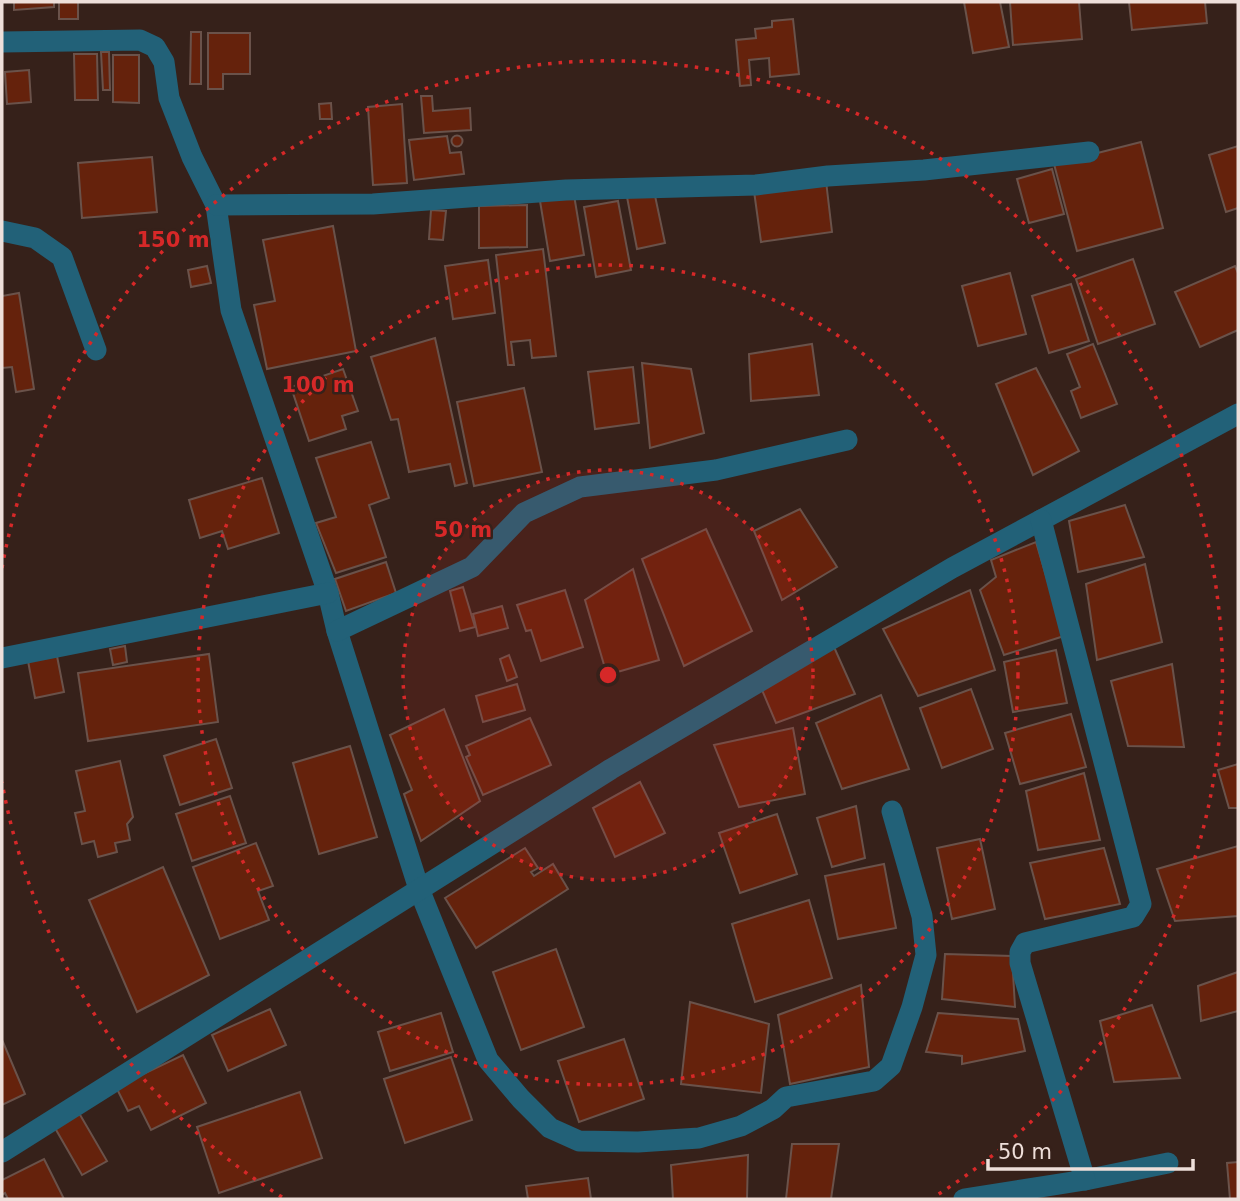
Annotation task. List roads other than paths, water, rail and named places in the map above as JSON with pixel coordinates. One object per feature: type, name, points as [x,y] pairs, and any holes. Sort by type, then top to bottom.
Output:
[{"type":"street","points":[[2,42],[140,40],[156,47],[164,62],[169,98],[192,157],[216,205],[231,310],[328,593],[337,631],[419,889],[488,1060],[550,1128],[579,1141],[638,1142],[699,1138],[741,1126],[773,1109],[786,1097],[874,1081],[891,1066],[912,1007],[926,955],[922,916],[892,811]]},
{"type":"street","points":[[216,205],[373,204],[566,190],[757,185],[1089,152]]},
{"type":"street","points":[[2,231],[35,238],[62,257],[96,350]]},
{"type":"street","points":[[2,1152],[611,769],[952,568],[1238,414]]},
{"type":"street","points":[[337,631],[472,567],[524,513],[580,487],[716,470],[847,440]]},
{"type":"street","points":[[1041,520],[1141,904],[1133,916],[1025,943],[1020,952],[1020,963],[1085,1180]]},
{"type":"street","points":[[2,658],[328,593]]},
{"type":"street","points":[[964,1199],[1085,1180],[1168,1163]]}]
